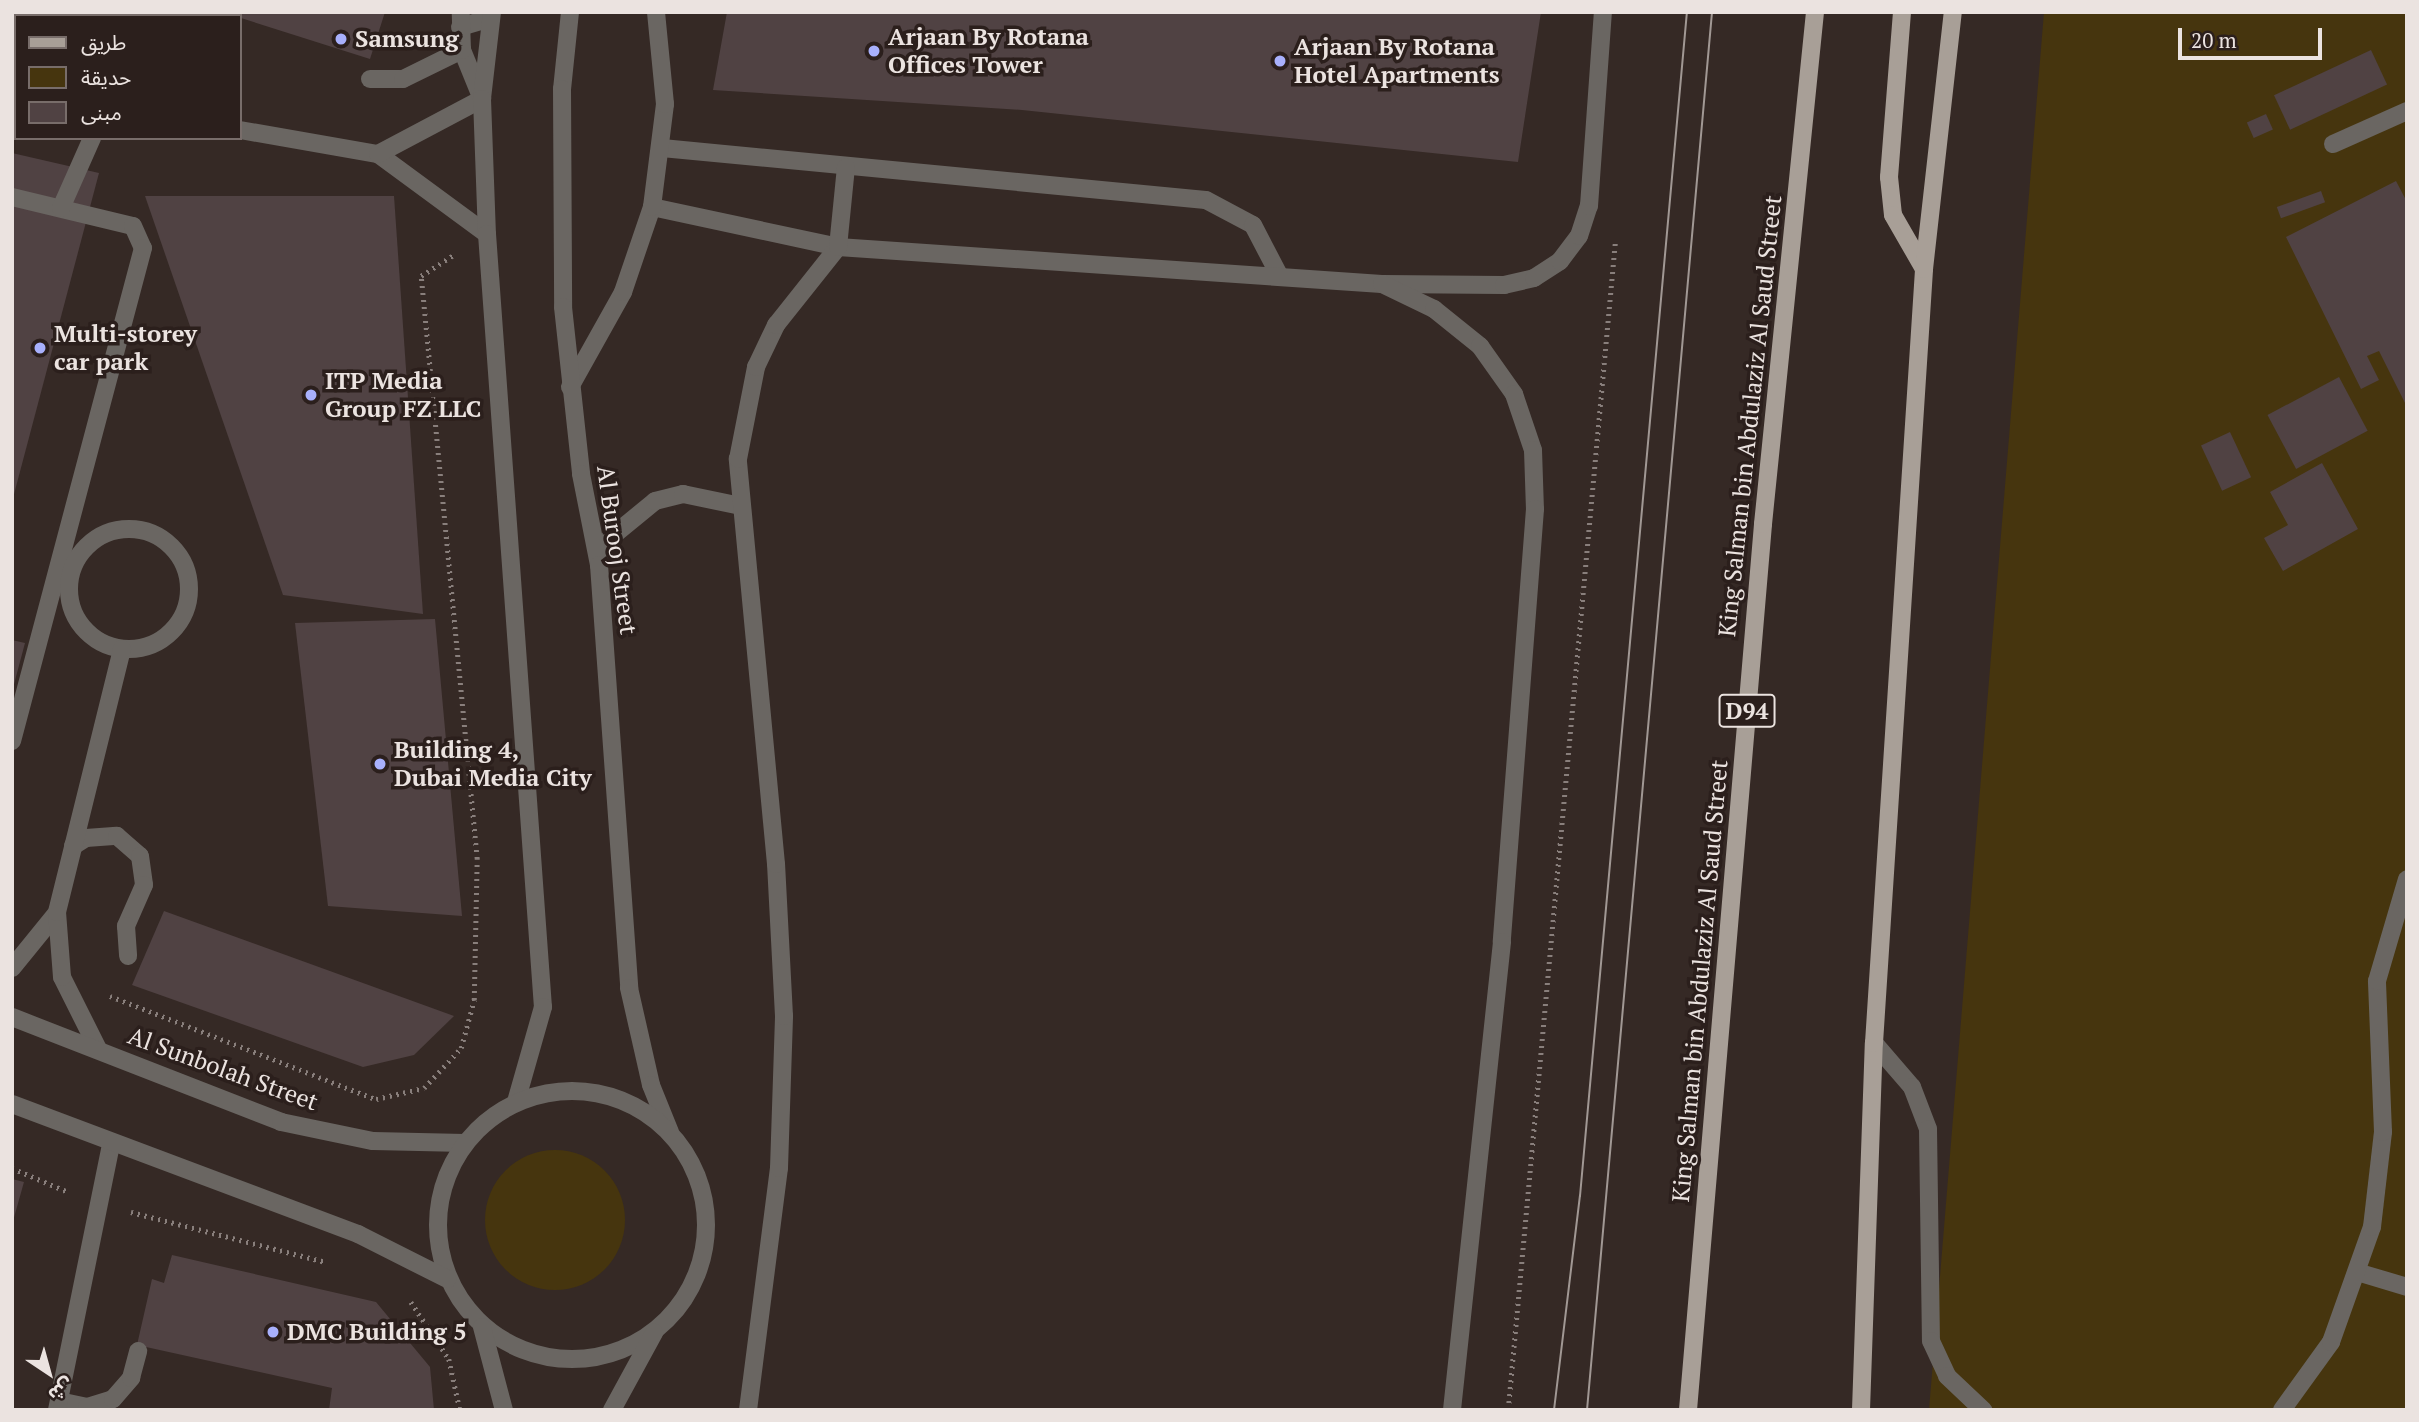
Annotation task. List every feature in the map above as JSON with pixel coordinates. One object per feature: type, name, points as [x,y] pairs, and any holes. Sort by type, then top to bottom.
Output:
[{"type":"main road","name":"King Salman bin Abdulaziz Al Saud Street","points":[[1688,1410],[1763,524],[1815,12]]},
{"type":"main road","points":[[1902,12],[1889,177],[1893,215],[1924,269]]},
{"type":"main road","points":[[1861,1410],[1874,1043],[1924,269],[1953,12]]},
{"type":"street","name":"Al Burooj Street","points":[[570,12],[560,236],[570,387],[599,565],[629,988],[651,1085],[670,1132]]},
{"type":"street","points":[[656,12],[664,61]]},
{"type":"street","points":[[570,387],[623,292],[652,207],[662,148],[664,61],[669,12]]},
{"type":"street","points":[[652,207],[838,247],[1278,273],[1382,284],[1504,285],[1534,278],[1560,261],[1579,236],[1589,206],[1603,12]]},
{"type":"street","points":[[482,99],[462,50],[461,20],[491,15],[482,99],[488,234],[543,1007],[516,1102]]},
{"type":"street","points":[[370,79],[403,79],[462,50]]},
{"type":"street","points":[[377,154],[426,134],[482,99]]},
{"type":"street","points":[[2333,144],[2407,111]]},
{"type":"street","points":[[242,130],[377,154],[488,234]]},
{"type":"street","points":[[61,208],[91,140]]},
{"type":"street","points":[[662,148],[1206,200],[1253,225],[1278,273]]},
{"type":"street","points":[[748,1410],[779,1168],[784,1016],[775,853],[738,459],[756,367],[776,325],[838,247],[846,167]]},
{"type":"street","points":[[12,197],[133,226],[143,248],[60,589],[12,741]]},
{"type":"street","points":[[1382,284],[1434,309],[1480,346],[1514,394],[1533,450],[1535,509],[1502,942],[1452,1410]]},
{"type":"street","points":[[599,565],[610,538],[656,501],[683,494],[741,506]]},
{"type":"street","points":[[60,589],[83,630],[122,649],[150,645],[174,629],[189,595],[181,558],[170,544],[135,528],[99,536],[66,563]]},
{"type":"street","points":[[98,1049],[62,977],[57,912],[122,649]]},
{"type":"street","points":[[73,846],[86,838],[117,836],[140,856],[144,885],[126,926],[128,956]]},
{"type":"street","points":[[2285,1408],[2331,1342],[2357,1272],[2380,1180],[2377,981],[2407,879]]},
{"type":"street","points":[[12,968],[57,912]]},
{"type":"street","name":"Al Sunbolah Street","points":[[12,1017],[281,1122],[373,1141],[464,1143]]},
{"type":"street","points":[[1874,1043],[1912,1087],[1928,1129],[1931,1341],[1947,1376],[1983,1410]]},
{"type":"street","points":[[612,1410],[656,1331],[686,1297],[704,1256],[706,1223],[695,1168],[670,1132],[614,1096],[581,1090],[516,1102],[464,1143],[443,1185],[437,1232],[447,1279],[482,1327],[514,1348],[587,1359],[656,1331]]},
{"type":"street","points":[[12,1104],[111,1144],[358,1234],[447,1279]]},
{"type":"street","points":[[111,1144],[58,1406],[87,1407],[113,1399],[131,1378],[138,1351]]},
{"type":"street","points":[[2357,1272],[2407,1287]]},
{"type":"street","points":[[482,1327],[504,1410]]},
{"type":"path","points":[[62,977],[376,1099],[424,1088],[461,1048],[474,1000],[477,859],[421,276],[488,234]]},
{"type":"path","points":[[1508,1410],[1616,234]]},
{"type":"path","points":[[12,1168],[99,1204],[336,1264]]},
{"type":"path","points":[[405,1293],[449,1359],[460,1410]]},
{"type":"green space","points":[[2044,12],[2407,12],[2407,1410],[1929,1410]]},
{"type":"green space","points":[[555,1150],[582,1156],[604,1171],[619,1193],[625,1220],[619,1247],[604,1269],[582,1284],[555,1290],[528,1284],[506,1269],[491,1247],[485,1220],[491,1193],[506,1171],[528,1156]]},
{"type":"building","name":"Samsung","points":[[222,12],[385,12],[370,59],[242,18],[242,14]]},
{"type":"building","name":"Arjaan By Rotana Hotel Apartments","points":[[727,12],[1541,12],[1518,162],[1022,110],[713,90]]},
{"type":"building","points":[[2371,50],[2387,84],[2290,130],[2274,95]]},
{"type":"building","points":[[2266,114],[2273,130],[2254,138],[2247,123]]},
{"type":"building","name":"Multi-storey car park","points":[[12,153],[99,173],[13,498],[12,498]]},
{"type":"building","points":[[2396,181],[2407,202],[2407,407],[2379,351],[2367,356],[2379,380],[2361,389],[2286,237]]},
{"type":"building","points":[[2321,191],[2325,202],[2281,218],[2277,207]]},
{"type":"building","name":"ITP Media Group FZ LLC","points":[[145,196],[394,196],[423,614],[283,595]]},
{"type":"building","points":[[2339,377],[2368,431],[2296,469],[2267,415]]},
{"type":"building","points":[[2230,432],[2251,477],[2222,491],[2201,446]]},
{"type":"building","points":[[2322,463],[2358,529],[2283,571],[2264,538],[2288,525],[2270,492]]},
{"type":"building","name":"Building 4, Dubai Media City","points":[[435,619],[462,916],[328,906],[295,623]]},
{"type":"building","points":[[12,640],[25,643],[13,688],[12,688]]},
{"type":"building","points":[[164,911],[454,1016],[414,1055],[363,1067],[132,985]]},
{"type":"building","points":[[12,1179],[24,1182],[13,1221],[12,1221]]},
{"type":"building","name":"DMC Building 5","points":[[172,1255],[376,1302],[430,1367],[434,1410],[329,1410],[332,1388],[137,1345],[152,1279],[164,1283]]},
{"type":"tram line","points":[[1554,1410],[1580,1196],[1687,12]]},
{"type":"tram line","points":[[1587,1410],[1712,12]]},
{"type":"place","name":"Samsung","points":[[341,39]]},
{"type":"place","name":"Arjaan By Rotana Offices Tower","points":[[874,51]]},
{"type":"place","name":"Arjaan By Rotana Hotel Apartments","points":[[1280,61]]},
{"type":"place","name":"Multi-storey car park","points":[[40,348]]},
{"type":"place","name":"ITP Media Group FZ LLC","points":[[311,395]]},
{"type":"place","name":"Building 4, Dubai Media City","points":[[380,764]]},
{"type":"place","name":"DMC Building 5","points":[[273,1332]]}]
